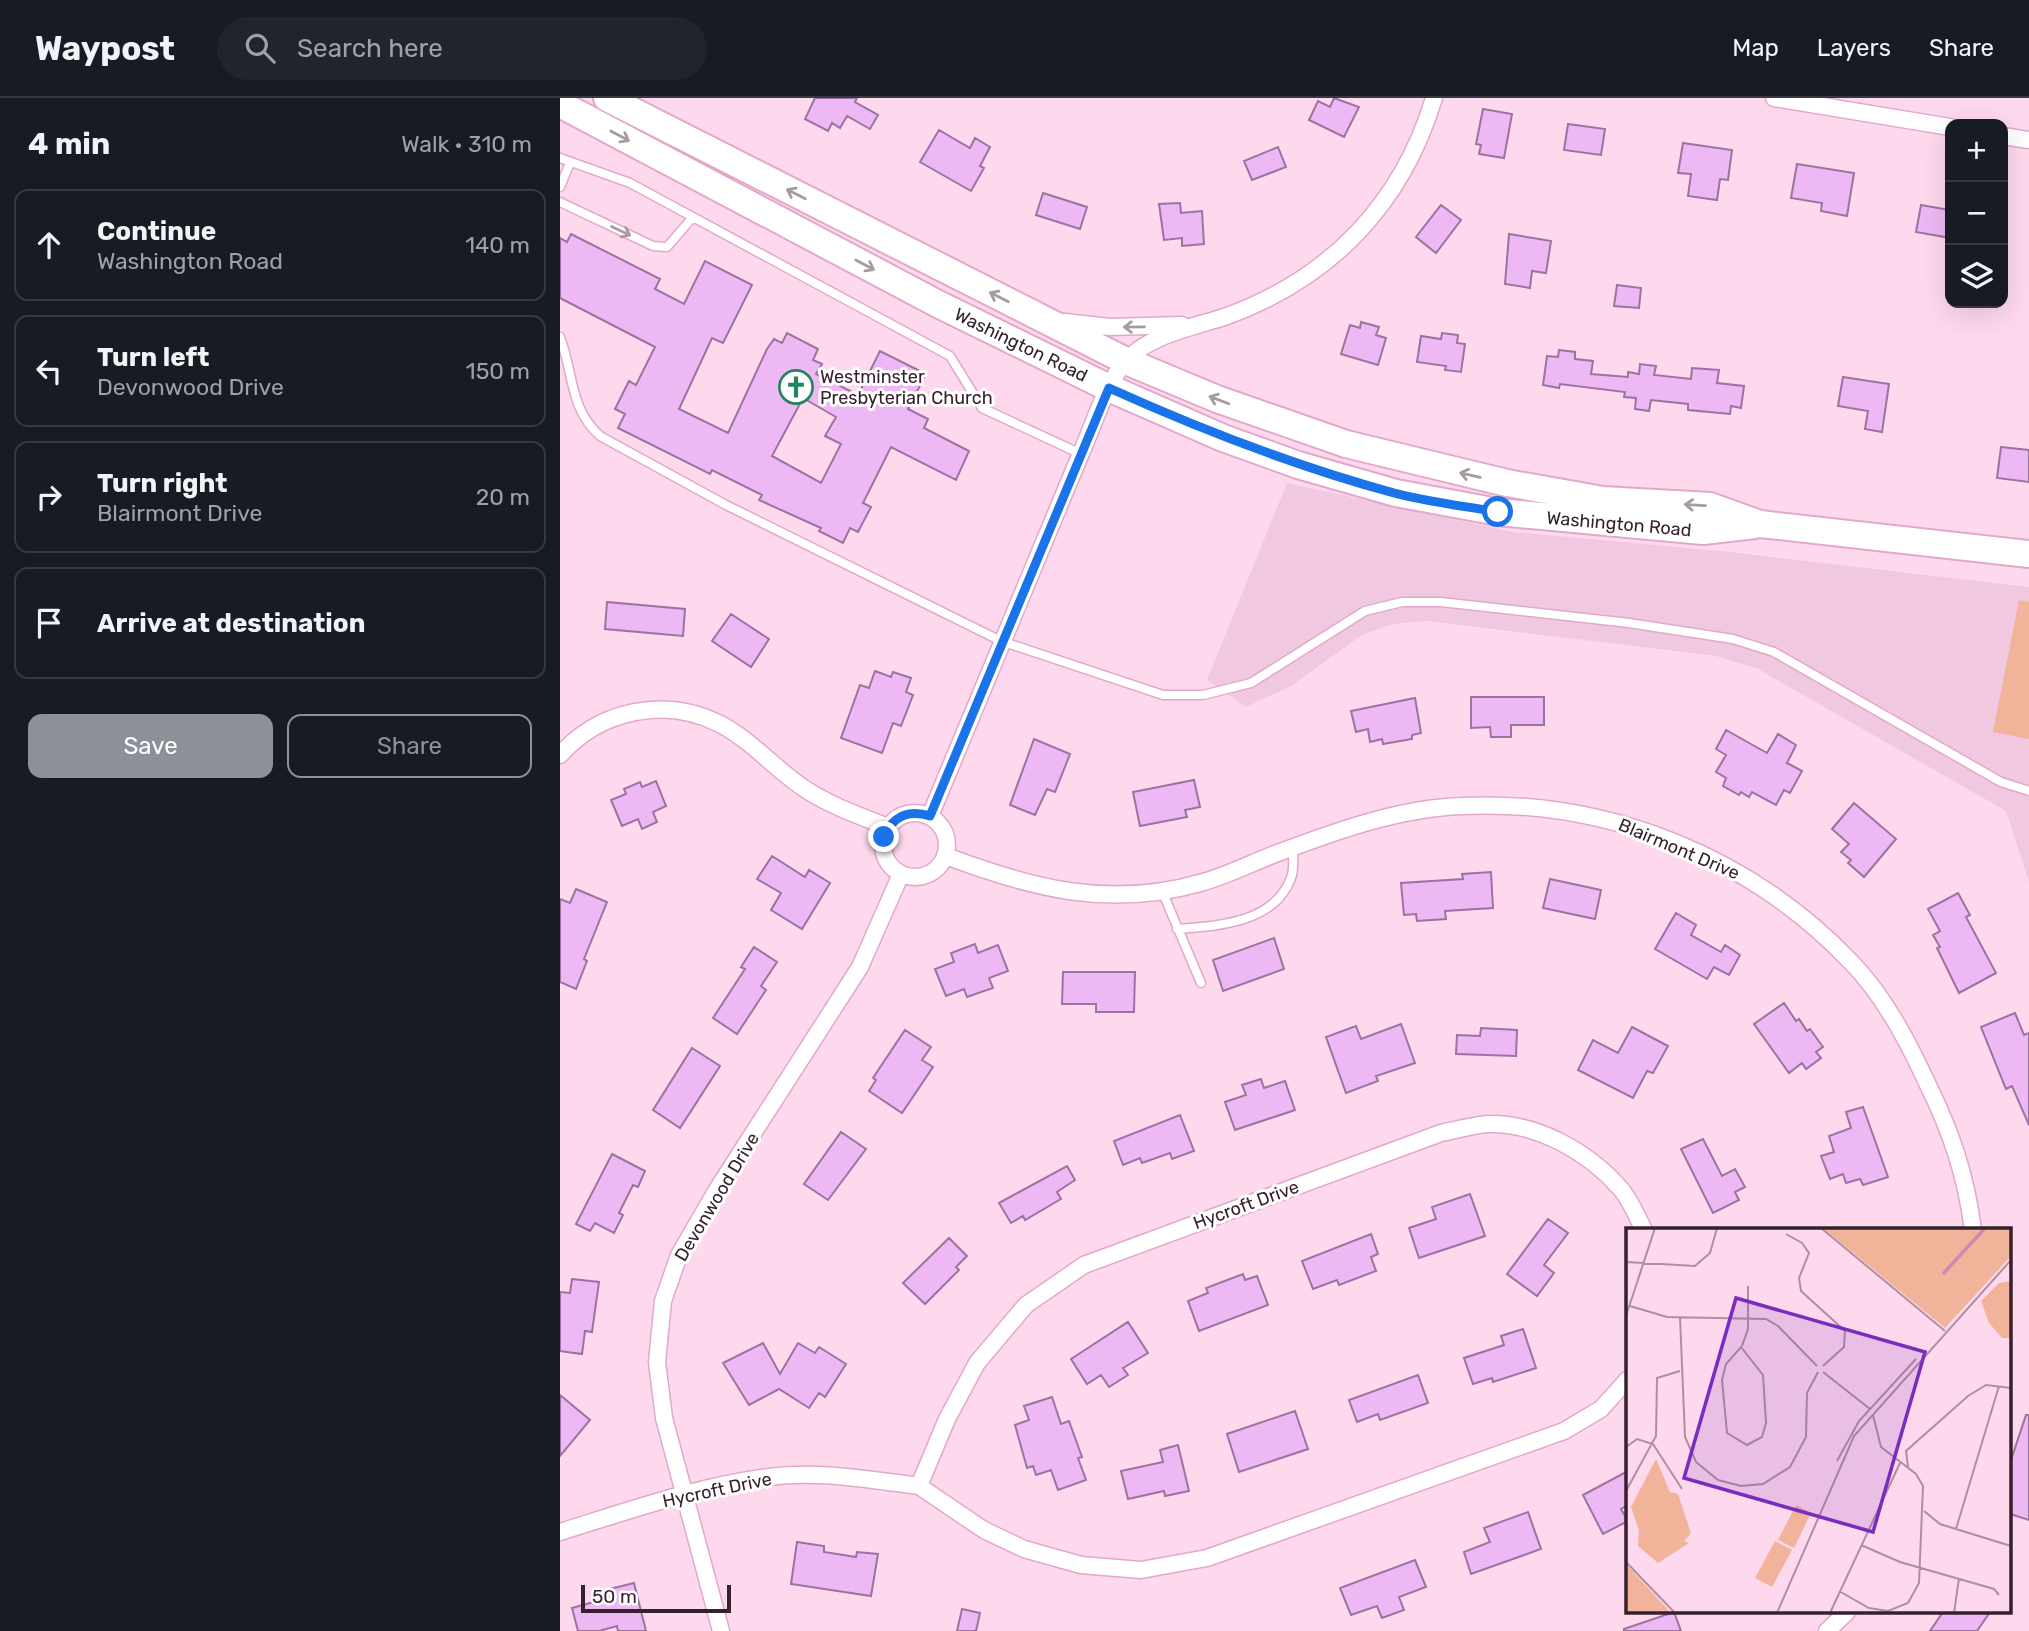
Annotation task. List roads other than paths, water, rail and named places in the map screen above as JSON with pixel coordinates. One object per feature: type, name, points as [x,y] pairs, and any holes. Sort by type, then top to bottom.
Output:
[{"type":"main road","name":"Washington Road","points":[[607,98],[1126,360],[1230,404],[1346,444],[1507,483],[1589,498],[1710,506],[1760,524]]},
{"type":"main road","name":"Washington Road","points":[[560,104],[939,304],[1109,388],[1223,438],[1298,465],[1396,493],[1498,512],[1703,531],[1760,524],[2029,554]]},
{"type":"street","points":[[930,816],[1109,388],[1126,360],[1161,339],[1277,294],[1351,240],[1405,172],[1434,98]]},
{"type":"street","points":[[1774,98],[1945,126]]},
{"type":"street","points":[[2008,137],[2029,141]]},
{"type":"street","points":[[1043,319],[1121,327],[1202,324]]},
{"type":"street","points":[[560,755],[576,737],[609,720],[635,711],[666,708],[697,714],[722,725],[805,789],[830,804],[888,827]]},
{"type":"street","name":"Blairmont Drive","points":[[946,856],[1021,883],[1090,895],[1162,891],[1199,883],[1375,820],[1460,806],[1563,809],[1630,824],[1720,863],[1764,886],[1852,962],[1902,1029],[1949,1128],[1967,1186],[1973,1228]]},
{"type":"street","points":[[921,813],[930,816],[947,838],[946,856],[932,873],[911,877],[901,874],[886,859],[883,848],[888,827],[902,815],[921,813]]},
{"type":"street","name":"Devonwood Drive","points":[[721,1631],[664,1418],[657,1362],[663,1301],[679,1255],[718,1188],[844,997],[874,938],[901,874]]},
{"type":"street","name":"Hycroft Drive","points":[[919,1486],[947,1419],[978,1363],[1026,1305],[1084,1265],[1441,1133],[1488,1124],[1517,1127],[1549,1136],[1582,1154],[1621,1189],[1643,1228]]},
{"type":"street","name":"Hycroft Drive","points":[[560,1532],[683,1495],[770,1476],[825,1475],[919,1486],[984,1530],[1024,1549],[1081,1565],[1141,1570],[1207,1558],[1564,1430],[1601,1409],[1626,1381]]},
{"type":"street","points":[[1827,1631],[1845,1614]]},
{"type":"lane","points":[[560,158],[630,183],[950,356],[982,408],[1081,454]]},
{"type":"lane","points":[[560,187],[570,163]]},
{"type":"lane","points":[[560,202],[653,246],[667,247],[693,217]]},
{"type":"lane","points":[[560,337],[569,360],[575,402],[585,422],[600,436],[726,505],[1001,641],[1139,689],[1189,696],[1251,683],[1365,611],[1402,602],[1441,602],[1629,623],[1733,639],[1774,652],[2001,782],[2029,791]]},
{"type":"lane","points":[[1177,929],[1217,926],[1258,915],[1281,895],[1292,874],[1293,848]]},
{"type":"lane","points":[[1162,891],[1201,983]]},
{"type":"place","name":"Westminster Presbyterian Church","points":[[796,387]]}]
